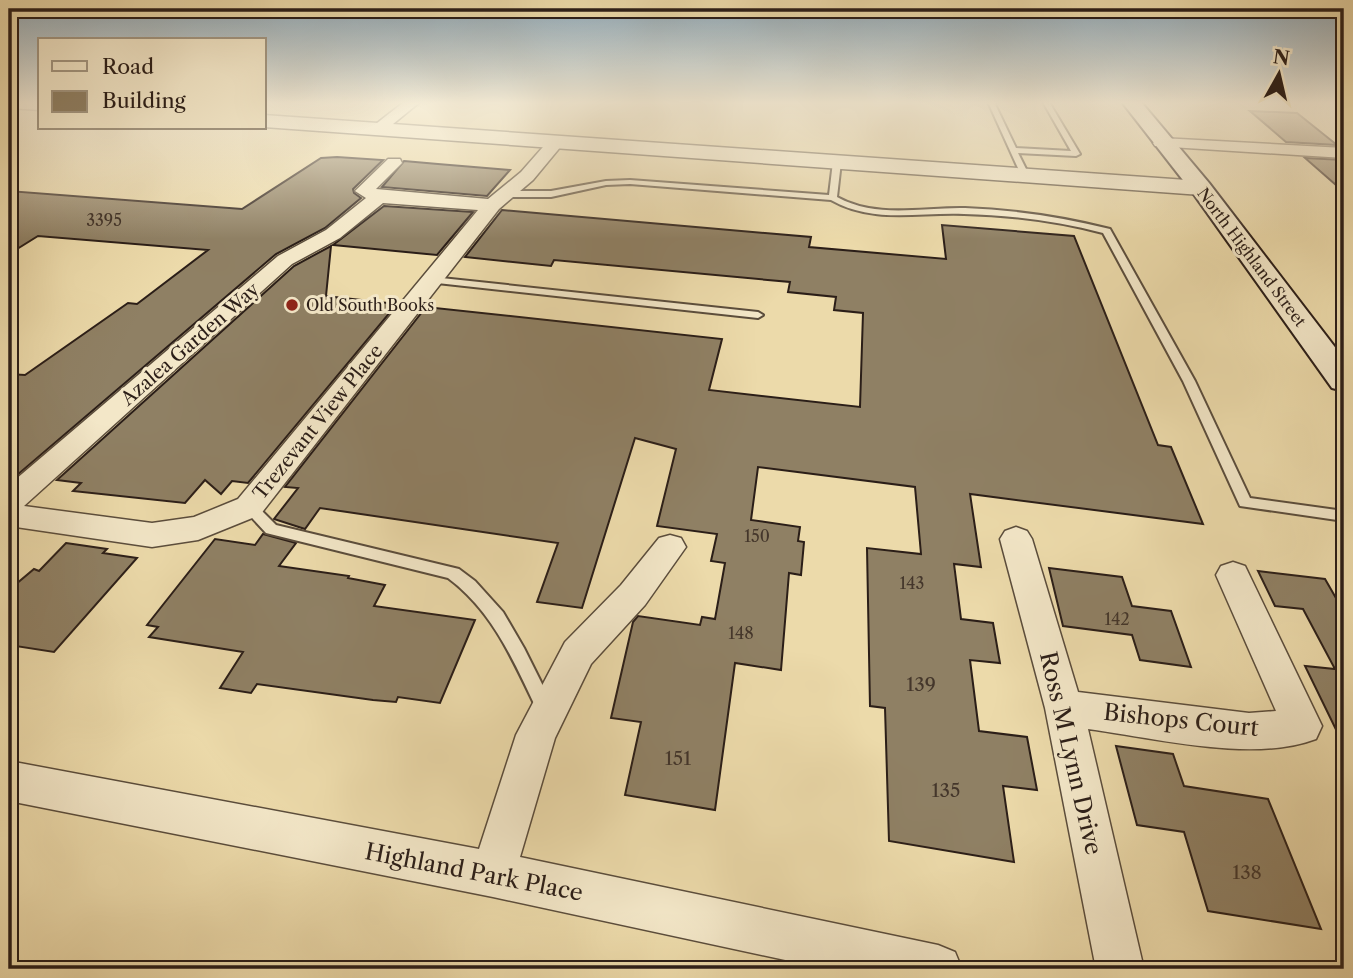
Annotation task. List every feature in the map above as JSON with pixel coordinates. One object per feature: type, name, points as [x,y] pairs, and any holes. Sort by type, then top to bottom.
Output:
[{"type":"main road","name":"North Highland Street","points":[[1165,148],[1201,188],[1344,381]]},
{"type":"street","points":[[394,163],[364,191],[379,197],[500,199],[550,148]]},
{"type":"street","points":[[635,148],[1201,188]]},
{"type":"street","points":[[1246,148],[1344,153]]},
{"type":"street","name":"Azalea Garden Way","points":[[9,502],[285,260],[333,234],[379,197]]},
{"type":"street","name":"Trezevant View Place","points":[[250,507],[500,199]]},
{"type":"street","points":[[9,515],[152,535],[198,528],[250,507]]},
{"type":"street","name":"Ross M Lynn Drive","points":[[1016,539],[1064,708],[1120,969]]},
{"type":"street","points":[[493,874],[536,735],[578,653],[632,595],[670,547]]},
{"type":"street","name":"Bishops Court","points":[[1064,708],[1249,732],[1302,726],[1233,575]]},
{"type":"street","name":"Highland Park Place","points":[[9,780],[493,874],[938,969]]},
{"type":"lane","points":[[1025,175],[1013,150],[1076,154],[1072,148]]},
{"type":"lane","points":[[833,198],[836,162]]},
{"type":"lane","points":[[500,199],[551,194],[606,183],[630,182],[833,198],[848,209],[895,213],[963,211],[1074,222],[1107,231],[1189,382],[1245,502],[1344,516]]},
{"type":"lane","points":[[432,281],[758,315]]},
{"type":"lane","points":[[250,507],[271,528],[453,573],[475,586],[498,616],[547,713]]},
{"type":"building","points":[[321,158],[383,160],[353,189],[361,198],[325,228],[276,254],[16,476],[9,475],[9,374],[25,375],[128,303],[137,304],[208,250],[38,236],[9,254],[9,191],[242,209]]},
{"type":"building","points":[[1305,158],[1344,160],[1344,192]]},
{"type":"building","points":[[404,161],[510,170],[487,196],[382,187]]},
{"type":"building","points":[[384,206],[473,212],[437,255],[333,245]]},
{"type":"building","points":[[502,210],[811,237],[809,247],[946,259],[942,225],[1074,236],[1158,445],[1171,447],[1203,524],[970,494],[981,567],[954,564],[961,619],[993,623],[1000,663],[970,660],[979,731],[1027,737],[1037,790],[1003,786],[1014,862],[889,841],[885,708],[870,706],[867,548],[921,554],[915,487],[758,467],[751,520],[800,527],[798,541],[804,542],[801,575],[789,573],[781,670],[735,663],[715,810],[625,795],[641,722],[611,718],[633,622],[638,616],[700,625],[702,617],[715,619],[725,563],[711,561],[717,534],[657,526],[676,449],[635,438],[582,608],[537,602],[558,543],[320,508],[305,529],[274,519],[298,488],[285,487],[426,307],[722,339],[709,390],[860,407],[863,313],[834,310],[836,297],[788,292],[790,282],[554,260],[551,266],[465,257]]},
{"type":"building","points":[[331,246],[326,296],[397,304],[248,483],[232,481],[221,494],[205,480],[185,503],[73,491],[81,483],[57,480],[294,266]]},
{"type":"building","points":[[263,534],[296,543],[279,566],[349,576],[348,578],[385,585],[374,606],[475,620],[440,703],[398,697],[396,702],[373,700],[257,684],[251,693],[220,688],[243,652],[149,637],[158,627],[147,625],[215,539],[255,545]]},
{"type":"building","points":[[66,543],[107,549],[103,553],[137,558],[54,652],[9,645],[9,590],[34,569],[39,571]]},
{"type":"building","points":[[1049,568],[1122,577],[1132,606],[1171,611],[1191,667],[1140,660],[1132,635],[1063,626]]},
{"type":"building","points":[[1258,571],[1325,579],[1344,612],[1344,746],[1305,666],[1335,669],[1303,609],[1275,606]]},
{"type":"building","points":[[1116,746],[1173,754],[1184,786],[1268,799],[1321,929],[1208,911],[1184,832],[1137,825]]},
{"type":"place","name":"Old South Books","points":[[292,305]]}]
